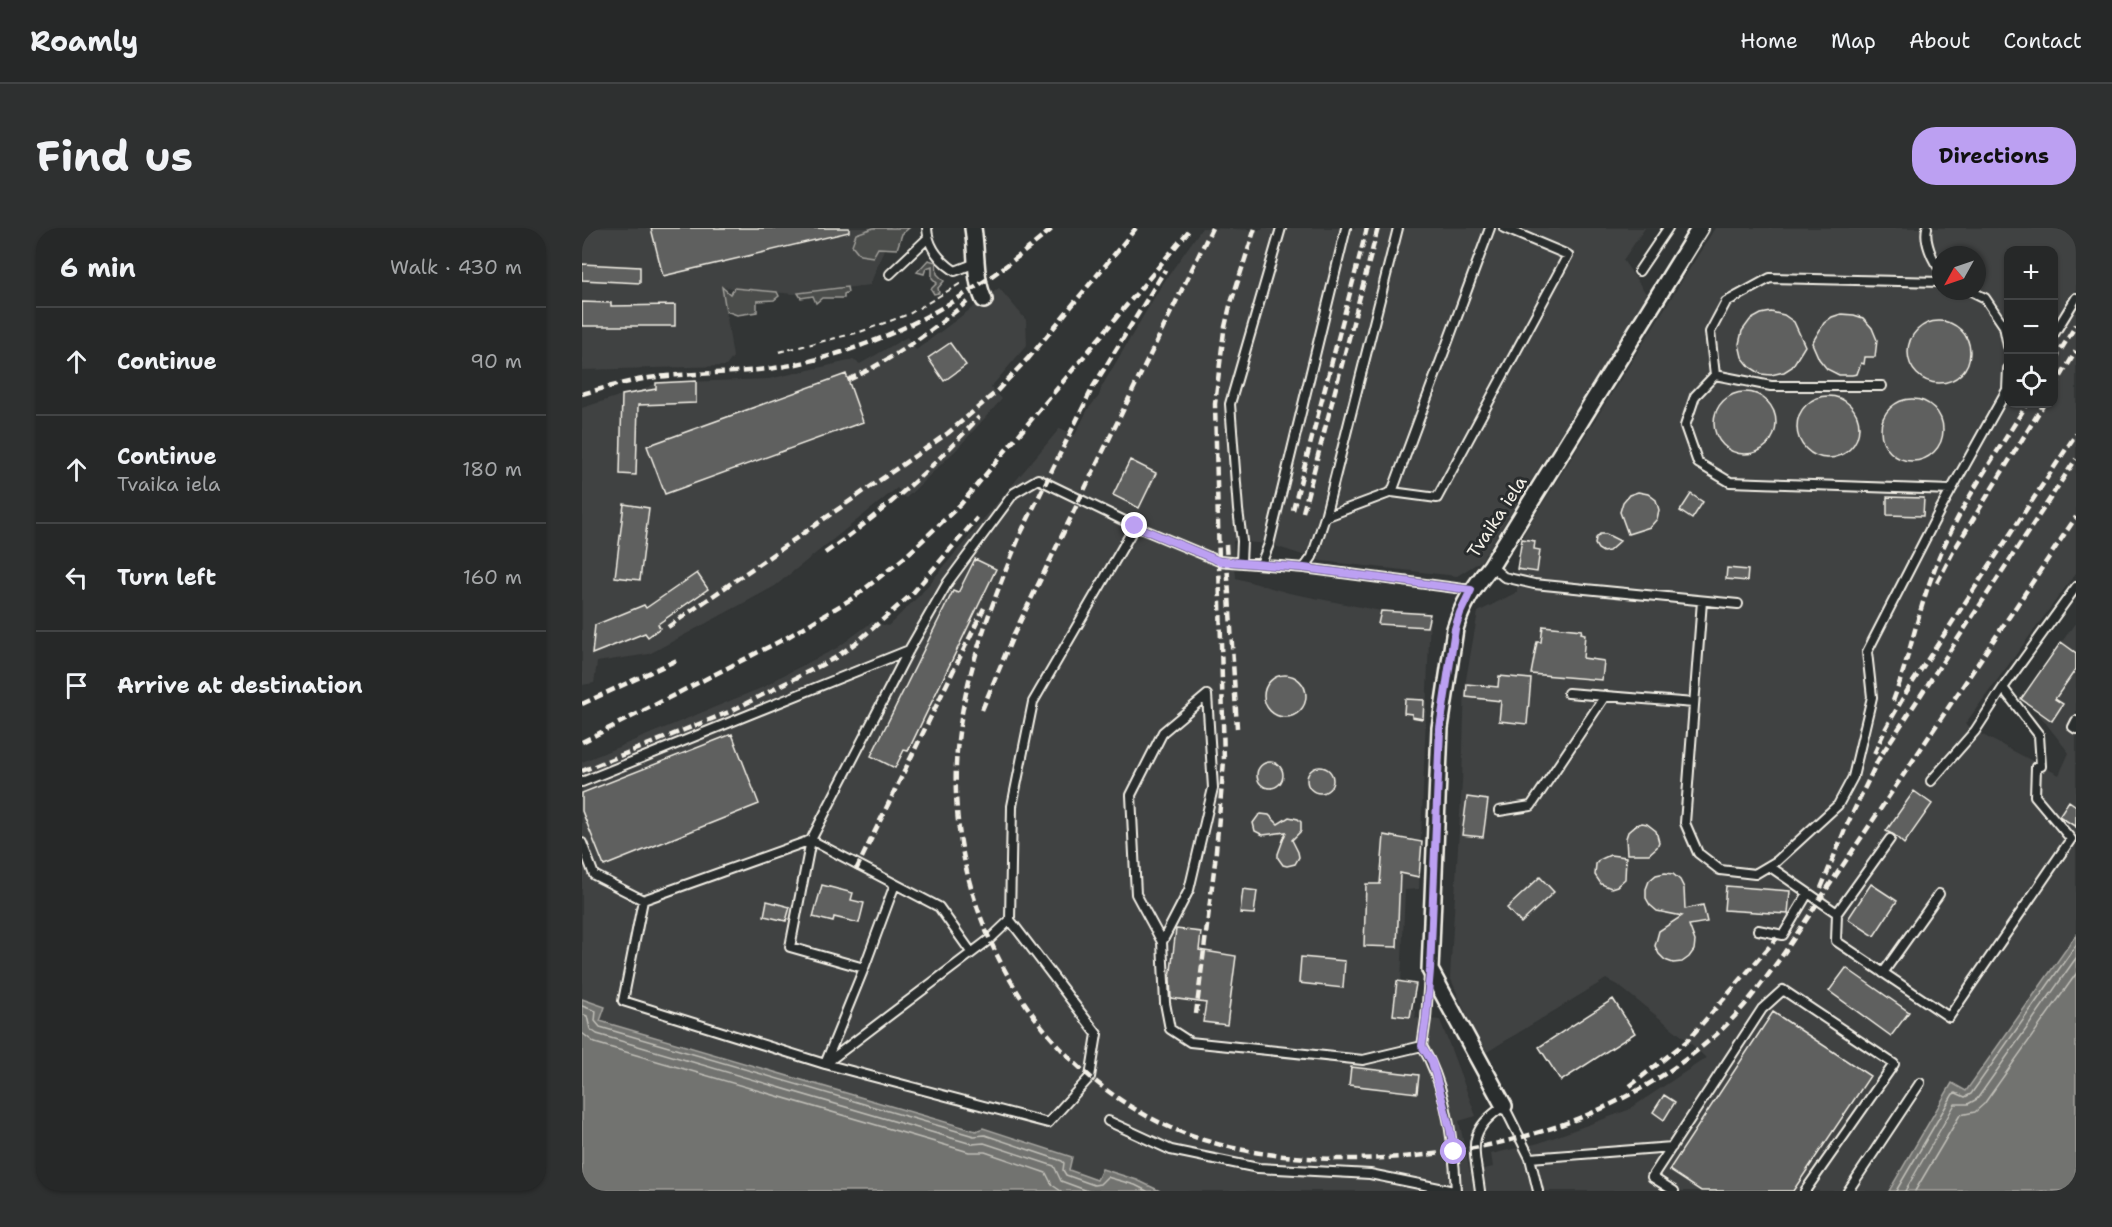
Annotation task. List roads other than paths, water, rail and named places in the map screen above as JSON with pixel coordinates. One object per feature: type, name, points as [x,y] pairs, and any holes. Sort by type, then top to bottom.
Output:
[{"type":"street","points":[[973,228],[978,287],[984,300]]},
{"type":"street","name":"Tvaika iela","points":[[1430,970],[1440,728],[1455,629],[1460,613],[1471,590],[1491,566],[1700,228]]},
{"type":"street","points":[[1430,970],[1504,1106]]},
{"type":"lane","points":[[927,228],[928,238],[934,251],[945,264],[956,271],[977,268]]},
{"type":"lane","points":[[1241,562],[1242,540],[1230,404],[1281,228]]},
{"type":"lane","points":[[1261,564],[1269,544],[1346,228]]},
{"type":"lane","points":[[1304,568],[1312,557],[1325,517],[1398,228]]},
{"type":"lane","points":[[1392,492],[1490,228]]},
{"type":"lane","points":[[1325,517],[1392,492],[1437,498],[1568,255],[1504,228]]},
{"type":"lane","points":[[1638,271],[1668,228]]},
{"type":"lane","points":[[1927,228],[1925,234],[1932,255]]},
{"type":"lane","points":[[890,274],[928,238]]},
{"type":"lane","points":[[1715,375],[1710,332],[1726,302],[1770,278],[1932,282]]},
{"type":"lane","points":[[2058,327],[2076,298]]},
{"type":"lane","points":[[1986,299],[2004,326]]},
{"type":"lane","points":[[1715,375],[1771,386],[1882,386]]},
{"type":"lane","points":[[1715,375],[1695,396],[1685,426],[1698,462],[1730,482],[1951,490]]},
{"type":"lane","points":[[1702,601],[1685,823],[1698,853],[1720,870],[1755,874],[1777,861],[1838,805],[1853,777],[1872,697],[1867,652],[1951,490],[2004,396]]},
{"type":"lane","points":[[864,968],[790,947],[811,840],[909,650],[948,582],[1014,493],[1038,479],[1135,526],[1219,561],[1304,568],[1471,590]]},
{"type":"lane","points":[[643,900],[623,1001],[825,1064],[1048,1122],[1090,1077],[1097,1034],[1010,920],[1012,806],[1033,702],[1135,526]]},
{"type":"lane","points":[[1491,566],[1504,577],[1517,581],[1738,604]]},
{"type":"lane","points":[[1931,782],[1975,731],[2076,587]]},
{"type":"lane","points":[[582,782],[909,650]]},
{"type":"lane","points":[[1890,839],[1837,913],[1836,941],[1949,1017],[2071,839],[2035,796],[2037,767],[2041,766],[2039,735],[2003,688]]},
{"type":"lane","points":[[1568,693],[1694,703]]},
{"type":"lane","points":[[1162,942],[1189,891],[1213,788],[1207,695],[1163,732],[1131,795],[1136,894],[1162,942],[1165,1004],[1170,1029],[1190,1042],[1363,1060],[1422,1046]]},
{"type":"lane","points":[[1499,810],[1531,806],[1605,696]]},
{"type":"lane","points":[[2076,722],[2073,727],[2076,729]]},
{"type":"lane","points":[[582,843],[594,875],[643,900],[811,840],[939,908],[971,952]]},
{"type":"lane","points":[[1769,866],[1837,913]]},
{"type":"lane","points":[[825,1064],[895,884]]},
{"type":"lane","points":[[1758,930],[1783,935],[1808,893]]},
{"type":"lane","points":[[1883,973],[1939,894]]},
{"type":"lane","points":[[825,1064],[990,939],[1010,920]]},
{"type":"lane","points":[[1108,1121],[1171,1150],[1258,1168],[1370,1174],[1455,1191],[1454,1152],[1450,1129],[1432,1062],[1422,1046],[1430,970]]},
{"type":"lane","points":[[1674,1191],[1652,1177],[1762,1009],[1783,990],[1894,1064],[1805,1191]]},
{"type":"lane","points":[[1848,1191],[1920,1083]]},
{"type":"lane","points":[[1480,1191],[1475,1148],[1477,1131],[1489,1116],[1504,1106],[1530,1158],[1538,1191]]},
{"type":"lane","points":[[1530,1158],[1672,1147]]},
{"type":"water","points":[[2076,935],[2076,1191],[1889,1191],[1952,1083],[1966,1091]]},
{"type":"water","points":[[582,999],[605,1007],[600,1021],[976,1131],[983,1128],[1072,1157],[1069,1170],[1097,1180],[1102,1169],[1137,1180],[1160,1191],[582,1191]]},
{"type":"railway","points":[[582,394],[649,378],[758,370],[840,353],[916,322],[953,301],[988,279],[1053,228]]},
{"type":"railway","points":[[1027,360],[1136,228]]},
{"type":"railway","points":[[582,742],[786,638],[853,598],[905,557],[961,504],[1191,228]]},
{"type":"railway","points":[[982,710],[1013,636],[1212,228]]},
{"type":"railway","points":[[1196,1014],[1215,862],[1224,761],[1215,404],[1224,331],[1255,228]]},
{"type":"railway","points":[[1293,510],[1367,228]]},
{"type":"railway","points":[[1303,512],[1378,228]]},
{"type":"railway","points":[[1021,533],[1093,387],[1165,270]]},
{"type":"railway","points":[[848,380],[910,345],[967,302]]},
{"type":"railway","points":[[2058,354],[2076,325]]},
{"type":"railway","points":[[2058,381],[2076,351]]},
{"type":"railway","points":[[668,627],[948,433],[995,393],[1032,354]]},
{"type":"railway","points":[[1893,701],[1927,589],[1942,550],[1976,486],[2025,408]]},
{"type":"railway","points":[[1937,583],[1954,550],[2042,408]]},
{"type":"railway","points":[[825,553],[906,490],[979,417]]},
{"type":"railway","points":[[1874,754],[1907,691],[2076,434]]},
{"type":"railway","points":[[1821,888],[1846,827],[1878,760],[2076,459]]},
{"type":"railway","points":[[1024,526],[989,613],[971,673],[964,703],[956,765],[958,823],[969,880],[988,936],[1015,988],[1049,1035],[1089,1076],[1136,1110],[1189,1135],[1216,1144],[1272,1155],[1358,1159],[1456,1151],[1537,1133],[1614,1103],[1685,1060],[1718,1033],[1745,1005],[1784,953],[2076,517]]},
{"type":"railway","points":[[582,771],[729,712],[835,658],[912,594],[977,518]]},
{"type":"railway","points":[[1226,545],[1237,728]]},
{"type":"railway","points":[[856,870],[984,608]]},
{"type":"railway","points":[[582,704],[679,659]]},
{"type":"railway","points":[[1630,1086],[1687,1041],[1777,938]]}]
